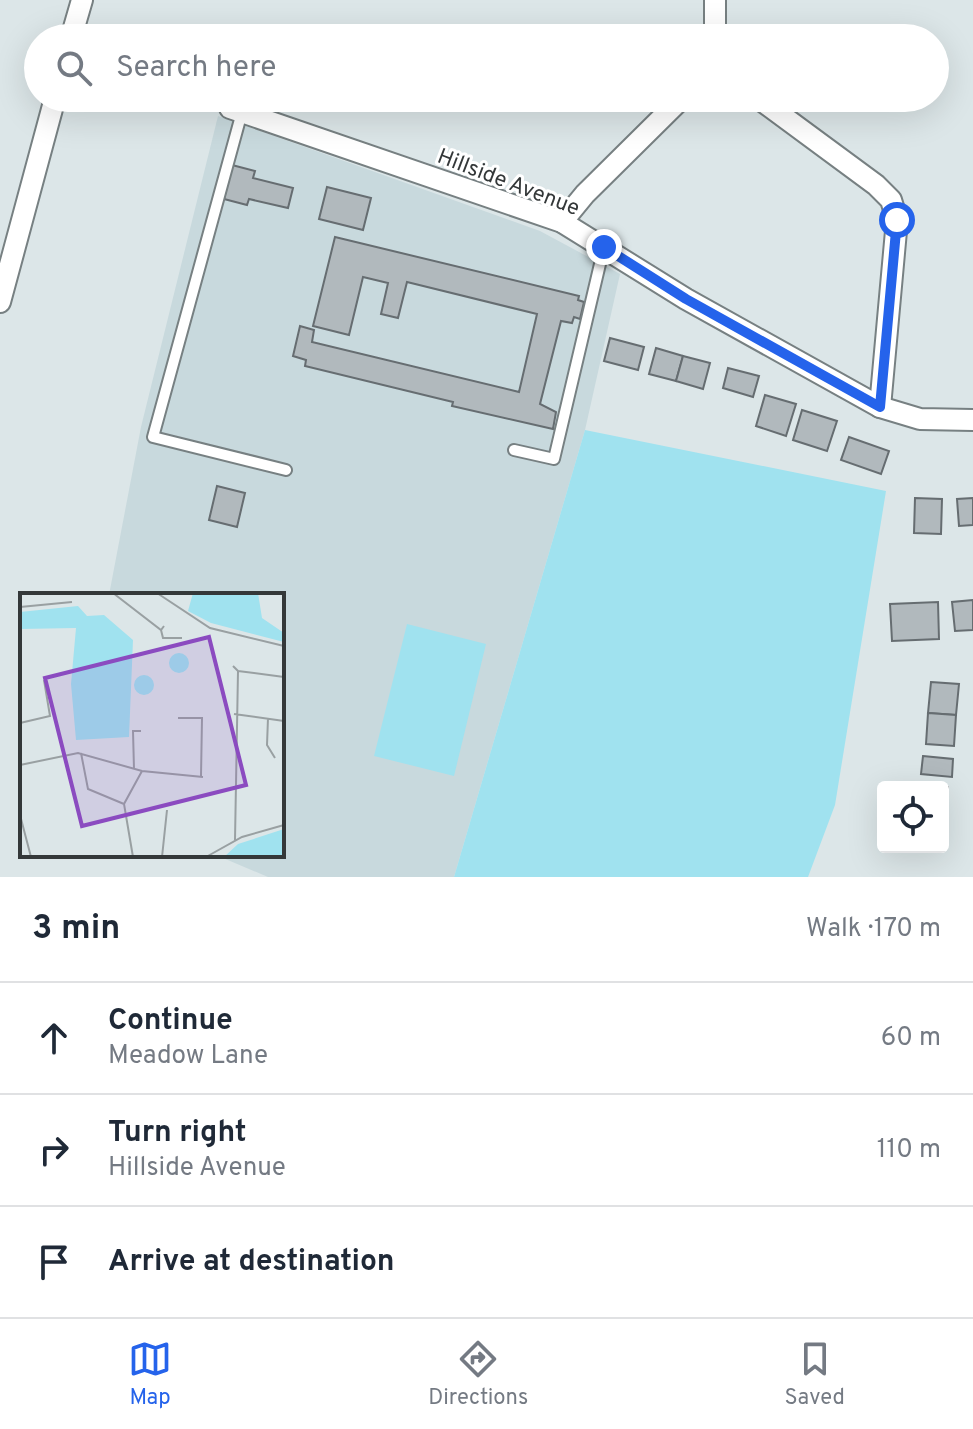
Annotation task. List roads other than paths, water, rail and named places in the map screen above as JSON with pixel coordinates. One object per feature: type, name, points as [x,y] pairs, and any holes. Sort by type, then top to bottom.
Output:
[{"type":"street","points":[[75,24],[82,0]]},
{"type":"street","points":[[715,0],[715,24]]},
{"type":"street","points":[[0,302],[51,112]]},
{"type":"street","name":"Hillside Avenue","points":[[242,112],[562,222],[760,342],[880,407],[920,419],[973,420]]},
{"type":"street","points":[[562,222],[585,194],[668,112]]},
{"type":"street","points":[[777,112],[876,185],[891,200],[897,220],[880,407]]},
{"type":"lane","points":[[235,112],[153,437],[286,470]]},
{"type":"lane","points":[[514,450],[554,459],[604,247]]}]
